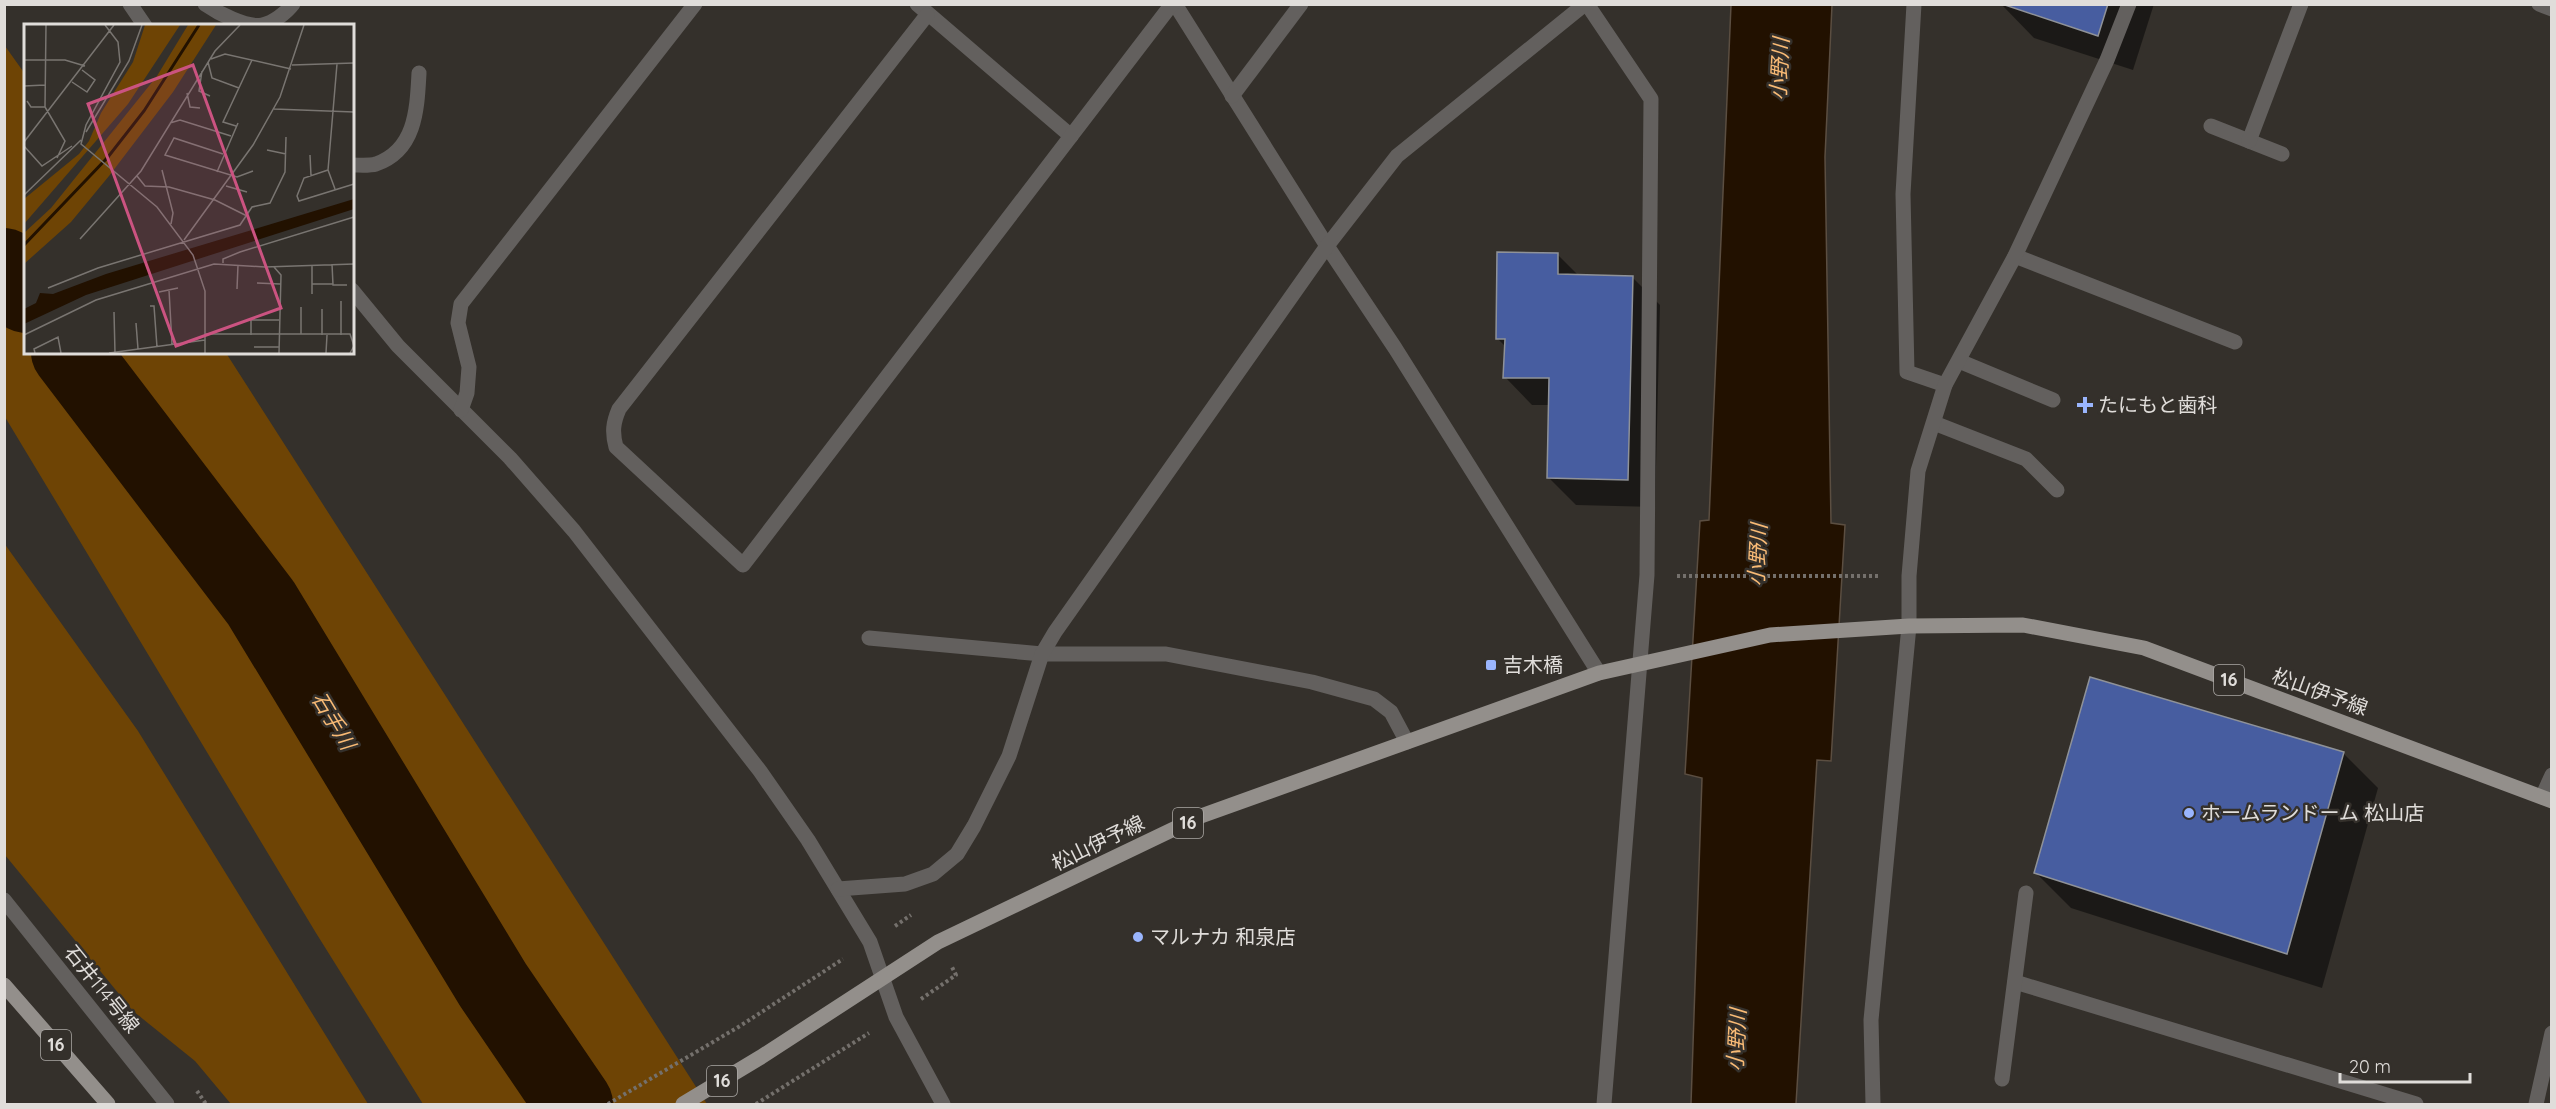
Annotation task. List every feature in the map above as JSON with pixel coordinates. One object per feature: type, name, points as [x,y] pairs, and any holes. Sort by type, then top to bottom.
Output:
[{"type":"main road","name":"松山伊予線","points":[[683,1104],[761,1057],[938,942],[1201,816],[1599,673],[1770,635],[1909,626],[2023,625],[2144,648],[2547,799]]},
{"type":"main road","name":"16","points":[[4,985],[108,1104]]},
{"type":"street","points":[[130,4],[144,24]]},
{"type":"street","points":[[205,4],[238,22],[254,24]]},
{"type":"street","points":[[264,24],[286,13],[293,4]]},
{"type":"street","points":[[461,410],[468,393],[469,367],[458,323],[461,304],[695,4]]},
{"type":"street","points":[[1071,136],[922,10],[619,409],[613,435],[616,447],[743,565],[1174,4],[1599,673]]},
{"type":"street","points":[[1232,96],[1301,4]]},
{"type":"street","points":[[838,889],[905,884],[933,874],[957,854],[1009,756],[1042,654],[1327,246],[1397,156],[1586,4],[1651,99],[1647,575],[1644,662],[1604,1104]]},
{"type":"street","points":[[1914,4],[1903,194],[1907,372],[1945,385]]},
{"type":"street","points":[[1873,1104],[1871,1020],[1909,626],[1909,576],[1918,471],[1945,385],[2015,256],[2107,60],[2128,4]]},
{"type":"street","points":[[2249,141],[2301,4]]},
{"type":"street","points":[[2539,4],[2552,9]]},
{"type":"street","points":[[354,165],[375,164],[403,147],[417,114],[419,73]]},
{"type":"street","points":[[2211,126],[2282,154]]},
{"type":"street","points":[[2015,256],[2235,342]]},
{"type":"street","points":[[354,292],[398,346],[510,458],[560,515],[760,771],[808,840],[870,942],[896,1017],[943,1104]]},
{"type":"street","points":[[1959,361],[2053,400]]},
{"type":"street","points":[[1934,423],[2026,459],[2057,490]]},
{"type":"street","points":[[869,638],[1042,654],[1166,654],[1312,682],[1374,699],[1391,712],[1407,742]]},
{"type":"street","points":[[2547,799],[2552,775]]},
{"type":"street","points":[[2002,1079],[2026,893]]},
{"type":"street","name":"石井114号線","points":[[4,900],[167,1104]]},
{"type":"street","points":[[2014,982],[2415,1104]]},
{"type":"street","points":[[2536,1104],[2552,1032]]},
{"type":"path","points":[[1668,576],[1881,576]]},
{"type":"path","points":[[608,1104],[740,1026],[919,909]]},
{"type":"path","points":[[756,1104],[783,1088]]},
{"type":"shaded area","points":[[5,46],[24,73],[24,354],[227,354],[707,1104],[423,1104],[316,933],[5,417]]},
{"type":"shaded area","points":[[4,543],[138,731],[368,1104],[231,1104],[195,1061],[133,1011],[5,855]]},
{"type":"water","name":"小野川","points":[[1731,5],[1832,5],[1825,157],[1831,523],[1845,525],[1831,761],[1817,760],[1796,1104],[1691,1104],[1702,778],[1685,774],[1700,521],[1709,520]]},
{"type":"building","points":[[2002,4],[2108,4],[2098,36]]},
{"type":"building","points":[[1497,252],[1558,253],[1558,274],[1633,276],[1628,480],[1547,478],[1549,378],[1503,378],[1505,339],[1496,339]]},
{"type":"building","name":"ホームランドーム 松山店","points":[[2090,677],[2344,752],[2287,954],[2034,873]]},
{"type":"waterway","name":"石手川","points":[[4,267],[24,292]]},
{"type":"waterway","name":"石手川","points":[[72,354],[261,603],[493,985],[574,1104]]},
{"type":"place","name":"たにもと歯科","points":[[2085,405]]},
{"type":"place","name":"吉木橋","points":[[1491,665]]},
{"type":"place","name":"ホームランドーム 松山店","points":[[2189,813]]},
{"type":"place","name":"マルナカ 和泉店","points":[[1138,937]]}]
